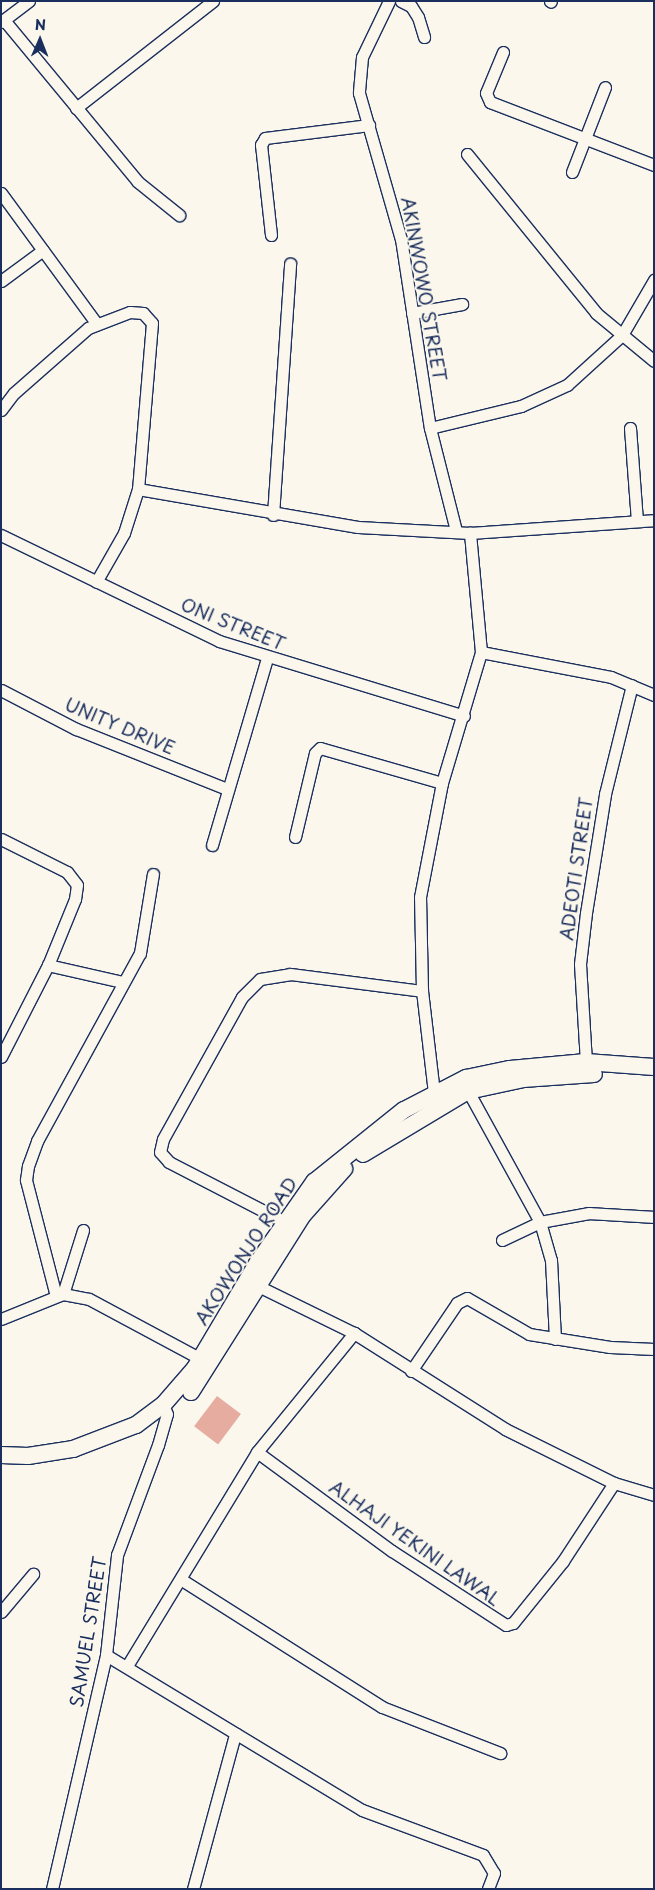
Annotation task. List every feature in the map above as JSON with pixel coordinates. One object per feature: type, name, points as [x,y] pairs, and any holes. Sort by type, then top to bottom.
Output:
[{"type":"main road","name":"AKOWONJO ROAD","points":[[1,1465],[50,1462],[104,1448],[138,1434],[165,1410],[210,1367],[285,1222],[314,1182],[384,1123],[434,1093],[466,1078],[586,1062],[654,1067]]},
{"type":"main road","name":"AKOWONJO ROAD","points":[[1,1455],[28,1456],[73,1449],[136,1425],[165,1410],[303,1216],[347,1166],[376,1143],[468,1092],[556,1075],[587,1073],[654,1078]]},
{"type":"street","points":[[29,1],[3,21],[138,182],[179,215]]},
{"type":"street","points":[[76,108],[214,1]]},
{"type":"street","name":"AKINWOWO STREET","points":[[389,1],[359,67],[359,93],[370,125],[401,239],[430,428],[456,531]]},
{"type":"street","points":[[401,1],[411,6],[418,17],[424,37]]},
{"type":"street","points":[[503,52],[486,93],[490,102],[654,165]]},
{"type":"street","points":[[572,172],[605,86]]},
{"type":"street","points":[[271,235],[261,145],[265,138],[370,125]]},
{"type":"street","points":[[467,154],[596,313],[654,361]]},
{"type":"street","points":[[1,193],[97,324]]},
{"type":"street","points":[[1,280],[43,250]]},
{"type":"street","points":[[274,515],[290,264]]},
{"type":"street","points":[[430,428],[496,413],[546,396],[582,373],[622,335],[654,280]]},
{"type":"street","points":[[412,313],[462,304]]},
{"type":"street","points":[[1,410],[14,393],[97,324],[130,312],[143,313],[152,323],[138,489],[124,533],[96,582]]},
{"type":"street","points":[[630,428],[637,521]]},
{"type":"street","points":[[138,489],[274,515],[358,527],[470,533],[654,520]]},
{"type":"street","points":[[434,1093],[422,991],[420,897],[442,783],[464,716],[481,652],[470,533]]},
{"type":"street","name":"ONI STREET","points":[[1,535],[218,641],[267,658],[464,716]]},
{"type":"street","points":[[481,652],[514,655],[632,685],[654,695]]},
{"type":"street","points":[[212,845],[267,658]]},
{"type":"street","name":"ADEOTI STREET","points":[[586,1062],[580,964],[586,913],[605,794],[632,685]]},
{"type":"street","name":"UNITY DRIVE","points":[[1,690],[76,728],[227,789]]},
{"type":"street","points":[[295,837],[315,753],[320,748],[442,783]]},
{"type":"street","points":[[1,840],[67,872],[76,885],[75,899],[48,964],[1,1057]]},
{"type":"street","points":[[59,1295],[26,1180],[28,1166],[122,982],[140,953],[153,874]]},
{"type":"street","points":[[48,964],[122,982]]},
{"type":"street","points":[[285,1222],[169,1162],[160,1152],[163,1139],[242,997],[260,979],[290,974],[422,991]]},
{"type":"street","points":[[468,1092],[540,1222],[551,1260],[555,1339]]},
{"type":"street","points":[[502,1240],[540,1222],[589,1213],[654,1216]]},
{"type":"street","points":[[59,1295],[84,1230]]},
{"type":"street","points":[[254,1284],[354,1333],[505,1429],[614,1483],[654,1495]]},
{"type":"street","points":[[1,1319],[59,1295],[89,1299],[201,1359]]},
{"type":"street","points":[[411,1371],[457,1303],[467,1298],[529,1334],[555,1339],[654,1349]]},
{"type":"street","points":[[127,1666],[182,1580],[257,1452],[354,1333]]},
{"type":"street","name":"SAMUEL STREET","points":[[52,1889],[106,1655],[116,1555],[165,1410]]},
{"type":"street","name":"ALHAJI YEKINI LAWAL","points":[[257,1452],[392,1551],[506,1625],[512,1623],[563,1561],[614,1483]]},
{"type":"street","points":[[1,1612],[33,1574]]},
{"type":"street","points":[[182,1580],[382,1707],[500,1753]]},
{"type":"street","points":[[106,1655],[362,1810],[482,1855],[494,1873],[488,1889]]},
{"type":"street","points":[[194,1889],[235,1734]]},
{"type":"building","points":[[217,1396],[241,1414],[218,1444],[194,1426]]}]
